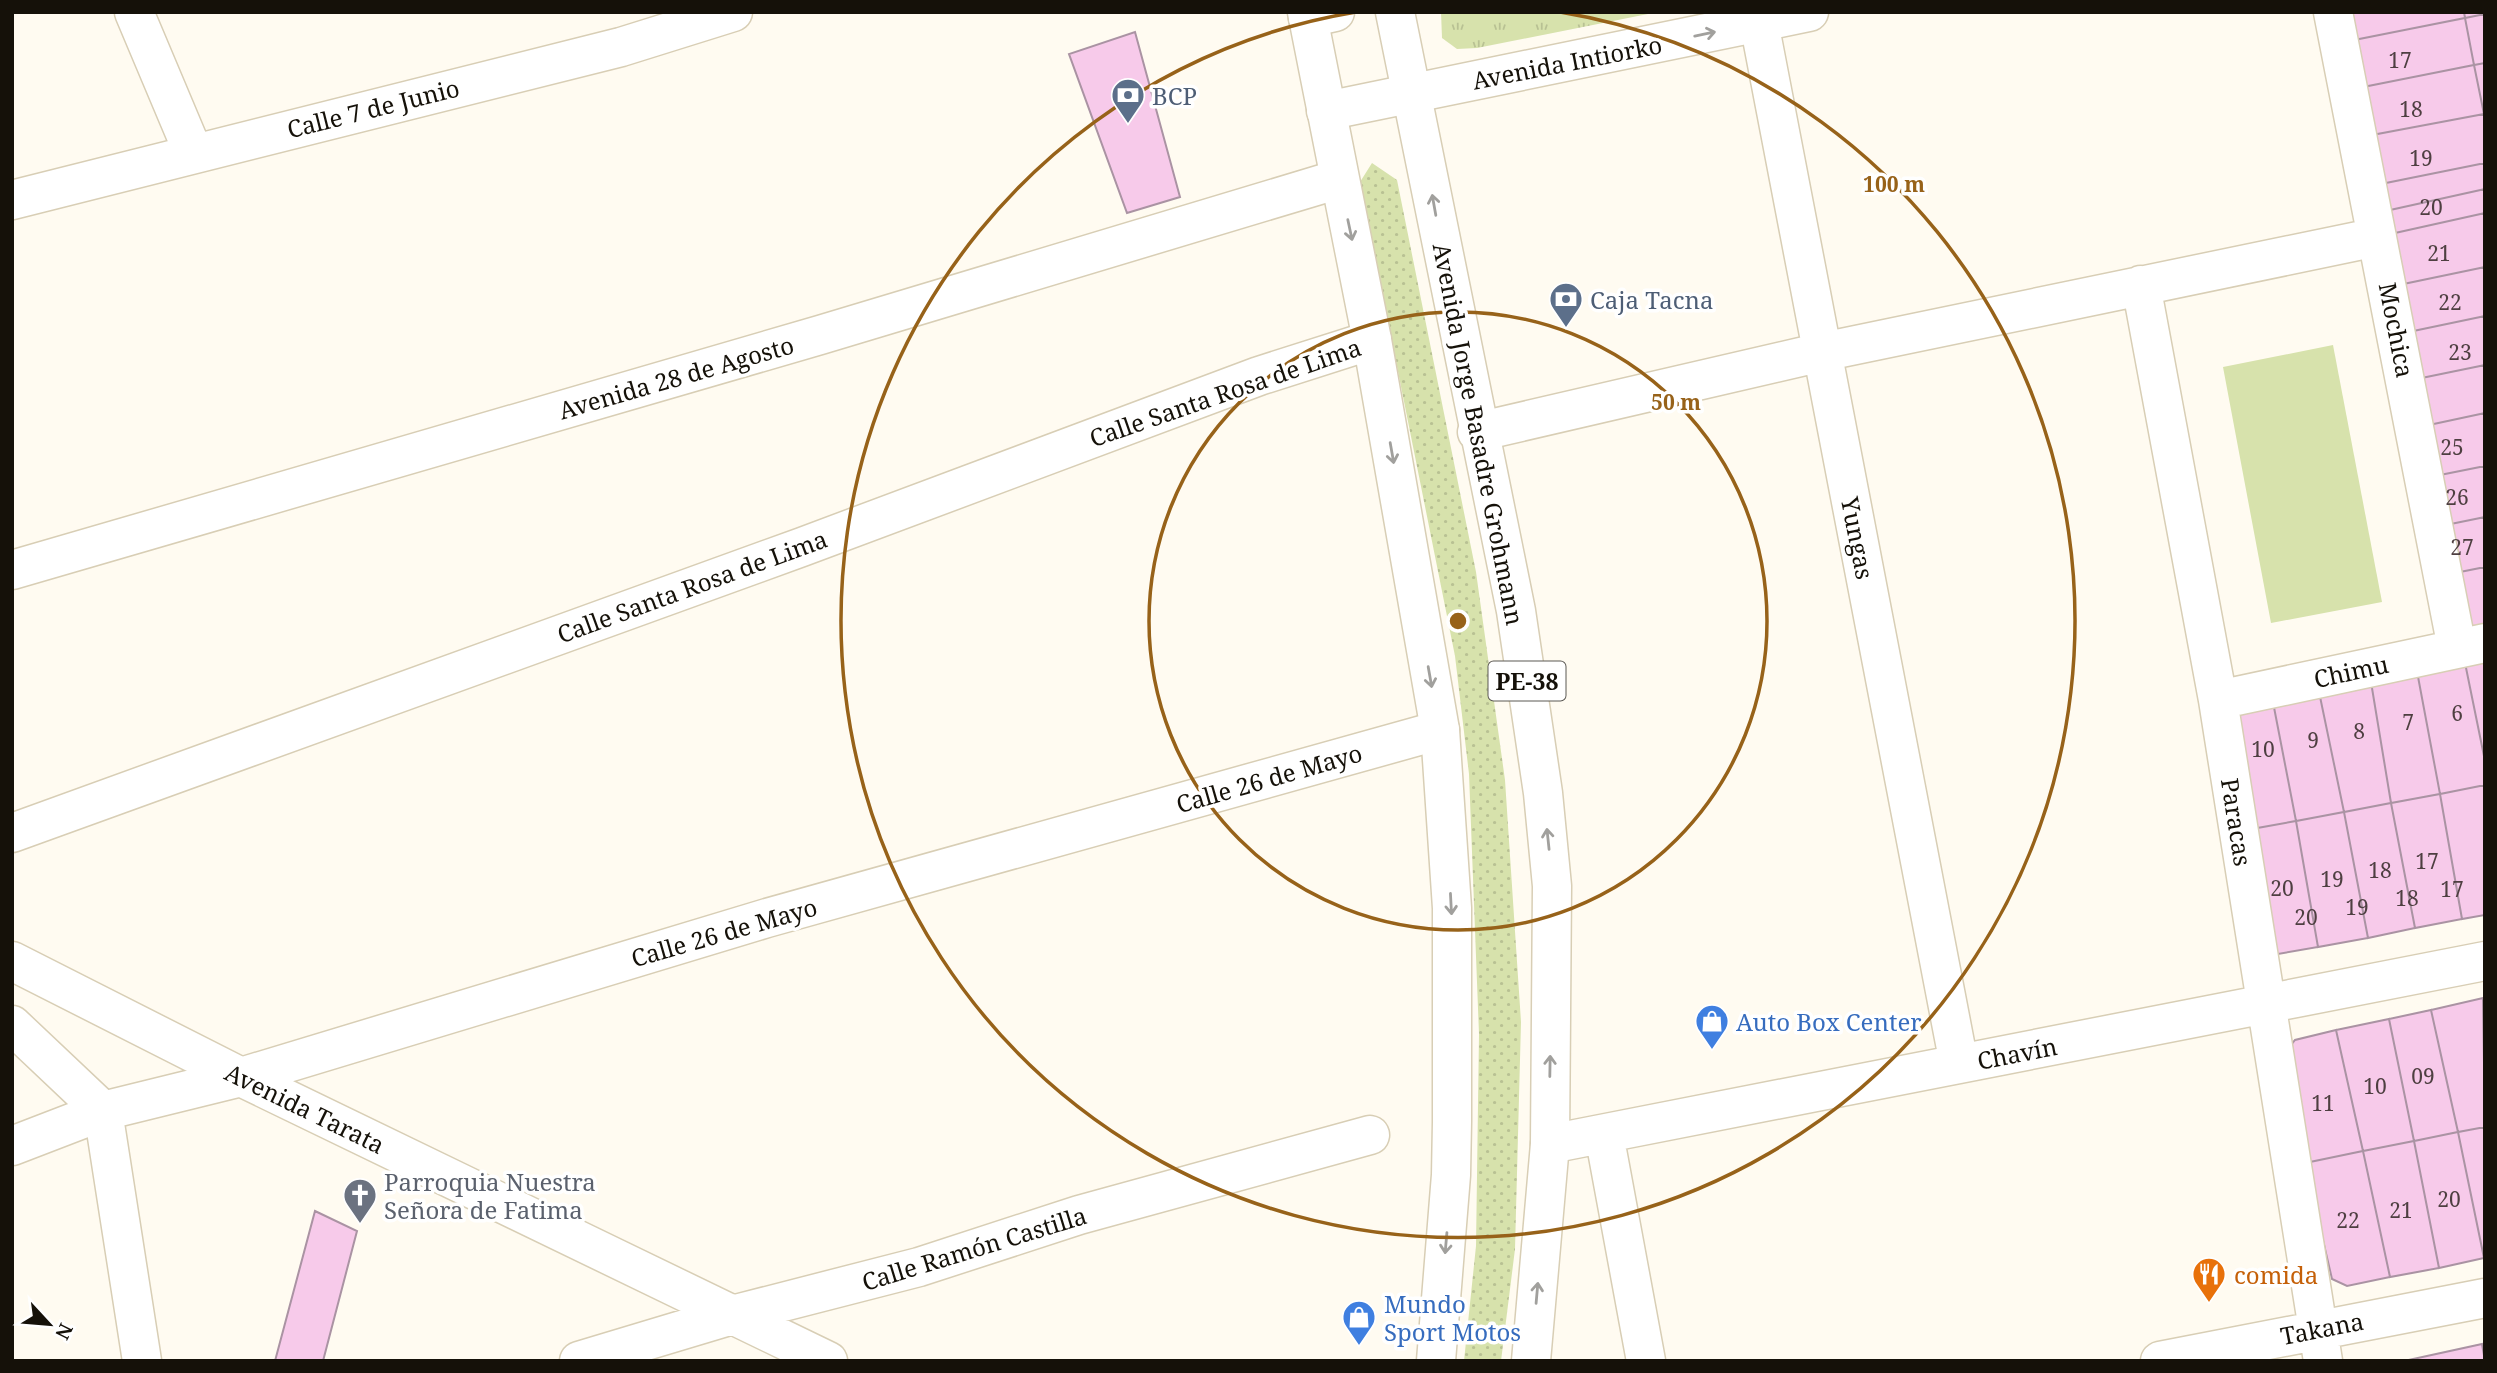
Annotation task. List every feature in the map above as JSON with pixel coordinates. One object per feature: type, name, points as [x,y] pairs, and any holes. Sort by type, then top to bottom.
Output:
[{"type":"main road","points":[[134,12],[193,152]]},
{"type":"main road","name":"Calle 7 de Junio","points":[[12,200],[193,152],[621,47],[733,12]]},
{"type":"main road","name":"Avenida Jorge Basadre Grohmann","points":[[1395,12],[1477,432],[1516,611],[1545,807],[1552,886],[1550,1144],[1531,1361]]},
{"type":"main road","name":"Avenida Intiorko","points":[[1326,111],[1758,18],[1809,12]]},
{"type":"main road","name":"Mochica","points":[[2333,12],[2377,237],[2471,645]]},
{"type":"main road","points":[[1317,14],[1326,111],[1372,340],[1440,730],[1452,908],[1452,1135],[1436,1361]]},
{"type":"main road","name":"Yungas","points":[[1758,18],[1959,1064]]},
{"type":"main road","name":"Avenida 28 de Agosto","points":[[12,570],[820,335],[1339,179]]},
{"type":"main road","points":[[1477,432],[1822,352],[2377,237]]},
{"type":"main road","name":"Paracas","points":[[2141,285],[2218,700],[2319,1345]]},
{"type":"main road","name":"Calle Santa Rosa de Lima","points":[[12,833],[802,547],[1259,376],[1372,340]]},
{"type":"main road","name":"Chimu","points":[[2218,700],[2471,645]]},
{"type":"main road","name":"Calle 26 de Mayo","points":[[12,1146],[103,1111],[241,1077],[766,918],[1440,730]]},
{"type":"main road","name":"Avenida Tarata","points":[[12,961],[241,1077],[828,1361]]},
{"type":"main road","name":"Chavín","points":[[1550,1144],[2485,961]]},
{"type":"main road","points":[[12,1025],[103,1111],[142,1361]]},
{"type":"main road","points":[[1604,1134],[1646,1361]]},
{"type":"main road","name":"Calle Ramón Castilla","points":[[579,1361],[732,1315],[919,1267],[1079,1216],[1370,1135]]},
{"type":"main road","name":"Takana","points":[[2160,1361],[2319,1345],[2485,1298]]},
{"type":"green space","points":[[1441,12],[1658,12],[1477,48],[1457,49],[1442,38]]},
{"type":"green space","points":[[1372,163],[1397,180],[1476,572],[1505,780],[1521,1022],[1515,1249],[1501,1361],[1464,1361],[1476,1246],[1479,1034],[1469,774],[1455,656],[1360,182]]},
{"type":"green space","points":[[2333,345],[2382,602],[2271,623],[2223,367]]},
{"type":"building","points":[[2333,12],[2464,12],[2465,18],[2339,43]]},
{"type":"building","points":[[2464,12],[2485,12],[2485,14],[2465,18]]},
{"type":"building","points":[[2485,14],[2485,63],[2474,65],[2465,18]]},
{"type":"building","points":[[2465,18],[2474,65],[2348,90],[2339,43]]},
{"type":"building","name":"BCP","points":[[1135,32],[1180,197],[1127,213],[1069,54]]},
{"type":"building","points":[[2485,63],[2485,114],[2484,114],[2474,65]]},
{"type":"building","points":[[2474,65],[2484,114],[2356,138],[2348,90]]},
{"type":"building","points":[[2484,114],[2485,163],[2366,187],[2356,138]]},
{"type":"building","points":[[2485,163],[2485,189],[2372,214],[2366,187]]},
{"type":"building","points":[[2485,189],[2485,213],[2377,237],[2372,214]]},
{"type":"building","points":[[2485,213],[2485,267],[2389,287],[2377,237]]},
{"type":"building","points":[[2485,267],[2485,316],[2399,334],[2389,287]]},
{"type":"building","points":[[2485,316],[2485,365],[2407,381],[2399,334]]},
{"type":"building","points":[[2485,365],[2485,413],[2415,428],[2407,381]]},
{"type":"building","points":[[2485,413],[2485,466],[2425,478],[2415,428]]},
{"type":"building","points":[[2485,466],[2485,517],[2436,527],[2425,478]]},
{"type":"building","points":[[2485,517],[2485,567],[2445,575],[2436,527]]},
{"type":"building","points":[[2485,567],[2485,626],[2470,629],[2445,575]]},
{"type":"building","points":[[2485,653],[2485,761],[2464,658]]},
{"type":"building","points":[[2464,658],[2485,761],[2485,785],[2440,794],[2416,666]]},
{"type":"building","points":[[2416,666],[2440,794],[2391,803],[2370,676]]},
{"type":"building","points":[[2370,676],[2391,803],[2344,812],[2318,687]]},
{"type":"building","points":[[2318,687],[2344,812],[2296,821],[2272,697]]},
{"type":"building","points":[[2272,697],[2296,821],[2246,830],[2232,705]]},
{"type":"building","points":[[2485,785],[2485,915],[2462,919],[2440,794]]},
{"type":"building","points":[[2440,794],[2462,919],[2415,928],[2391,803]]},
{"type":"building","points":[[2391,803],[2415,928],[2368,938],[2344,812]]},
{"type":"building","points":[[2344,812],[2368,938],[2318,947],[2296,821]]},
{"type":"building","points":[[2296,821],[2318,947],[2278,954],[2267,947],[2246,830]]},
{"type":"building","points":[[2483,998],[2485,1127],[2458,1132],[2431,1010]]},
{"type":"building","points":[[2431,1010],[2458,1132],[2414,1141],[2389,1019]]},
{"type":"building","points":[[2389,1019],[2414,1141],[2363,1151],[2336,1030]]},
{"type":"building","points":[[2336,1030],[2363,1151],[2305,1163],[2284,1054],[2295,1040]]},
{"type":"building","points":[[2485,1127],[2485,1258],[2484,1258],[2458,1132]]},
{"type":"building","points":[[2458,1132],[2484,1258],[2439,1268],[2414,1141]]},
{"type":"building","points":[[2414,1141],[2439,1268],[2390,1277],[2363,1151]]},
{"type":"building","points":[[2363,1151],[2390,1277],[2347,1286],[2332,1279],[2305,1163]]},
{"type":"building","points":[[315,1211],[357,1231],[323,1361],[275,1361]]},
{"type":"building","points":[[2482,1344],[2485,1361],[2404,1361]]},
{"type":"place","name":"BCP","points":[[1128,125]]},
{"type":"place","name":"Caja Tacna","points":[[1566,329]]},
{"type":"place","name":"Auto Box Center","points":[[1712,1051]]},
{"type":"place","name":"Parroquia Nuestra Señora de Fatima","points":[[360,1225]]},
{"type":"place","name":"comida","points":[[2209,1304]]},
{"type":"place","name":"Mundo Sport Motos","points":[[1359,1347]]}]
